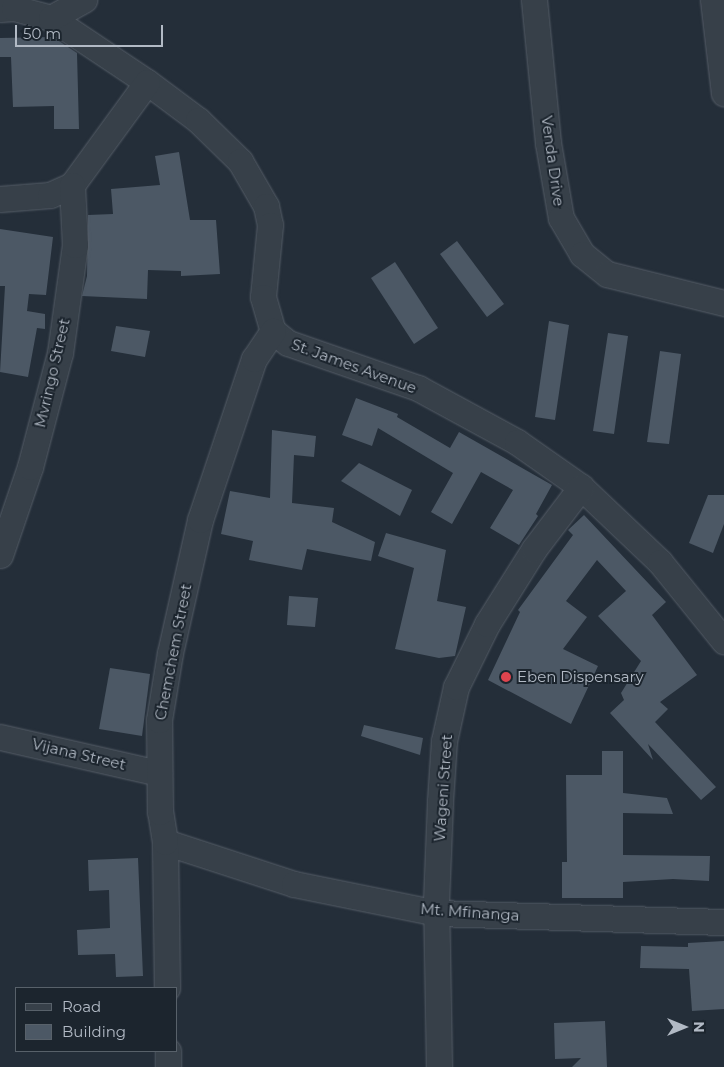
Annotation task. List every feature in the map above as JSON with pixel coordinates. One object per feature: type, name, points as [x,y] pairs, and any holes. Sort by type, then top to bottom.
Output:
[{"type":"street","points":[[51,18],[84,0]]},
{"type":"street","name":"Venda Drive","points":[[534,0],[548,143],[561,218],[582,254],[607,274],[724,303]]},
{"type":"street","points":[[713,0],[724,92]]},
{"type":"street","name":"St. James Avenue","points":[[9,6],[51,18],[147,82],[198,120],[240,161],[258,189],[266,206],[270,225],[263,297],[273,331],[288,343],[418,388],[517,442],[581,487],[660,562],[724,641]]},
{"type":"street","points":[[0,199],[50,195],[72,185],[147,82]]},
{"type":"street","name":"Mvringo Street","points":[[0,555],[30,467],[60,353],[75,246],[72,185]]},
{"type":"street","name":"Chemchem Street","points":[[167,987],[165,842],[160,812],[158,720],[170,653],[200,520],[254,359],[273,331]]},
{"type":"street","name":"Wageni Street","points":[[439,1067],[437,913],[444,741],[456,687],[487,624],[534,549],[581,487]]},
{"type":"street","name":"Vijana Street","points":[[0,737],[158,773]]},
{"type":"street","name":"Mt. Mfinanga","points":[[165,842],[294,884],[437,913],[724,922]]},
{"type":"street","points":[[168,1052],[168,1067]]},
{"type":"building","points":[[53,37],[77,53],[79,129],[54,129],[54,106],[13,107],[11,57],[0,57],[0,38]]},
{"type":"building","points":[[179,152],[190,220],[216,220],[220,274],[181,276],[181,271],[148,270],[147,299],[82,296],[87,276],[88,215],[113,214],[111,189],[160,185],[155,156]]},
{"type":"building","points":[[0,229],[53,237],[46,295],[29,294],[27,311],[45,314],[45,329],[37,328],[28,377],[0,372],[5,286],[0,286]]},
{"type":"building","points":[[457,241],[504,304],[487,317],[440,254]]},
{"type":"building","points":[[395,262],[438,328],[414,344],[371,278]]},
{"type":"building","points":[[549,321],[569,325],[555,420],[535,417]]},
{"type":"building","points":[[116,326],[150,331],[145,357],[111,351]]},
{"type":"building","points":[[608,333],[628,336],[614,434],[593,431]]},
{"type":"building","points":[[660,351],[681,354],[669,444],[647,442]]},
{"type":"building","points":[[356,398],[398,414],[397,417],[450,448],[459,432],[552,485],[536,514],[538,516],[519,545],[490,528],[513,490],[481,472],[452,524],[431,512],[453,473],[378,428],[372,446],[342,435]]},
{"type":"building","points":[[272,430],[316,436],[314,457],[294,455],[292,503],[334,508],[332,522],[375,542],[371,561],[307,549],[302,570],[249,560],[253,541],[221,534],[230,491],[270,498]]},
{"type":"building","points":[[359,463],[412,490],[400,516],[341,481]]},
{"type":"building","points":[[708,495],[724,495],[724,524],[713,553],[689,543]]},
{"type":"building","points":[[584,515],[666,602],[652,615],[697,675],[660,702],[668,709],[655,722],[716,787],[701,800],[648,744],[653,760],[610,713],[624,700],[621,693],[641,661],[598,616],[626,591],[597,560],[566,601],[587,617],[563,649],[598,666],[571,724],[488,680],[520,612],[518,610],[573,535],[568,530]]},
{"type":"building","points":[[386,533],[446,550],[437,601],[466,607],[455,656],[439,658],[395,649],[414,568],[378,556]]},
{"type":"building","points":[[289,596],[318,598],[315,627],[287,625]]},
{"type":"building","points":[[110,668],[150,674],[142,736],[99,729]]},
{"type":"building","points":[[364,725],[423,738],[420,755],[361,736]]},
{"type":"building","points":[[602,751],[623,751],[623,793],[667,798],[673,814],[623,813],[623,855],[710,856],[709,881],[673,879],[623,882],[623,898],[562,898],[562,862],[567,862],[566,775],[602,775]]},
{"type":"building","points":[[138,858],[143,976],[116,977],[115,954],[78,955],[77,930],[110,928],[109,890],[89,891],[88,860]]},
{"type":"building","points":[[724,941],[724,1009],[692,1011],[689,969],[640,968],[641,946],[688,947],[688,943]]},
{"type":"building","points":[[605,1021],[607,1067],[572,1067],[581,1058],[555,1059],[554,1023]]},
{"type":"place","name":"Eben Dispensary","points":[[506,677]]}]
